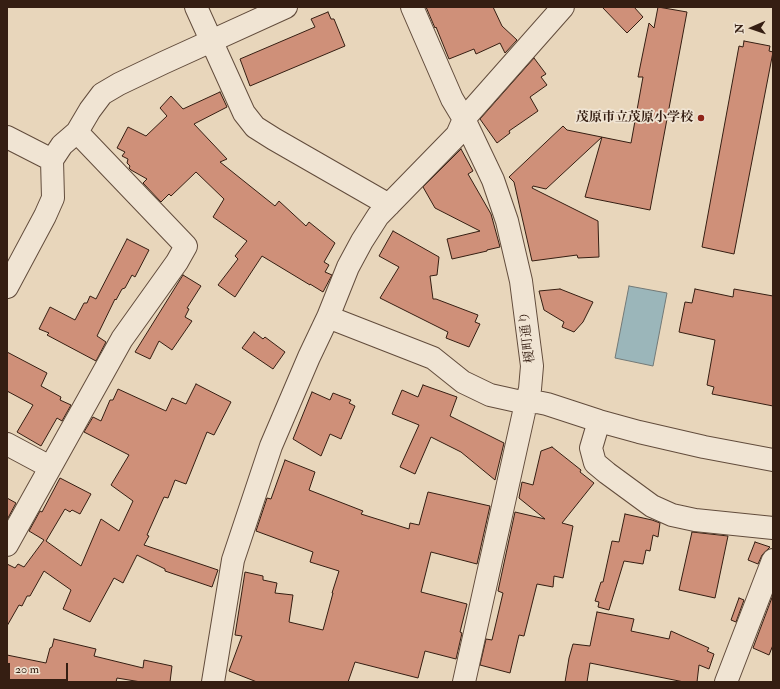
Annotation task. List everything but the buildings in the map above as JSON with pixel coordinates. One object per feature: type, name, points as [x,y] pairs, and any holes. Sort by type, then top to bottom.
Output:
[{"type":"street","points":[[196,7],[244,113],[255,127],[389,205]]},
{"type":"street","points":[[7,287],[53,198],[52,160],[62,145],[77,132],[90,110],[102,94],[125,81],[286,7]]},
{"type":"street","name":"榎町通り","points":[[412,7],[452,99],[464,119],[493,180],[507,221],[521,280],[532,366],[530,389],[464,682]]},
{"type":"street","points":[[213,682],[233,560],[271,446],[309,356],[328,317],[348,267],[362,240],[378,216],[457,135],[464,119],[563,7]]},
{"type":"street","points":[[7,545],[122,339],[177,262],[186,246],[77,132]]},
{"type":"street","points":[[7,137],[52,160]]},
{"type":"street","points":[[328,317],[433,358],[463,382],[490,395],[526,403],[536,402],[547,404],[599,421],[704,447],[773,460]]},
{"type":"street","points":[[599,421],[591,448],[595,463],[652,506],[672,515],[695,520],[773,528]]},
{"type":"street","points":[[7,444],[50,467]]},
{"type":"street","points":[[726,682],[773,560]]},
{"type":"water","points":[[629,286],[667,293],[653,366],[615,358]]},
{"type":"place","name":"茂原市立茂原小学校","points":[[701,118]]}]
